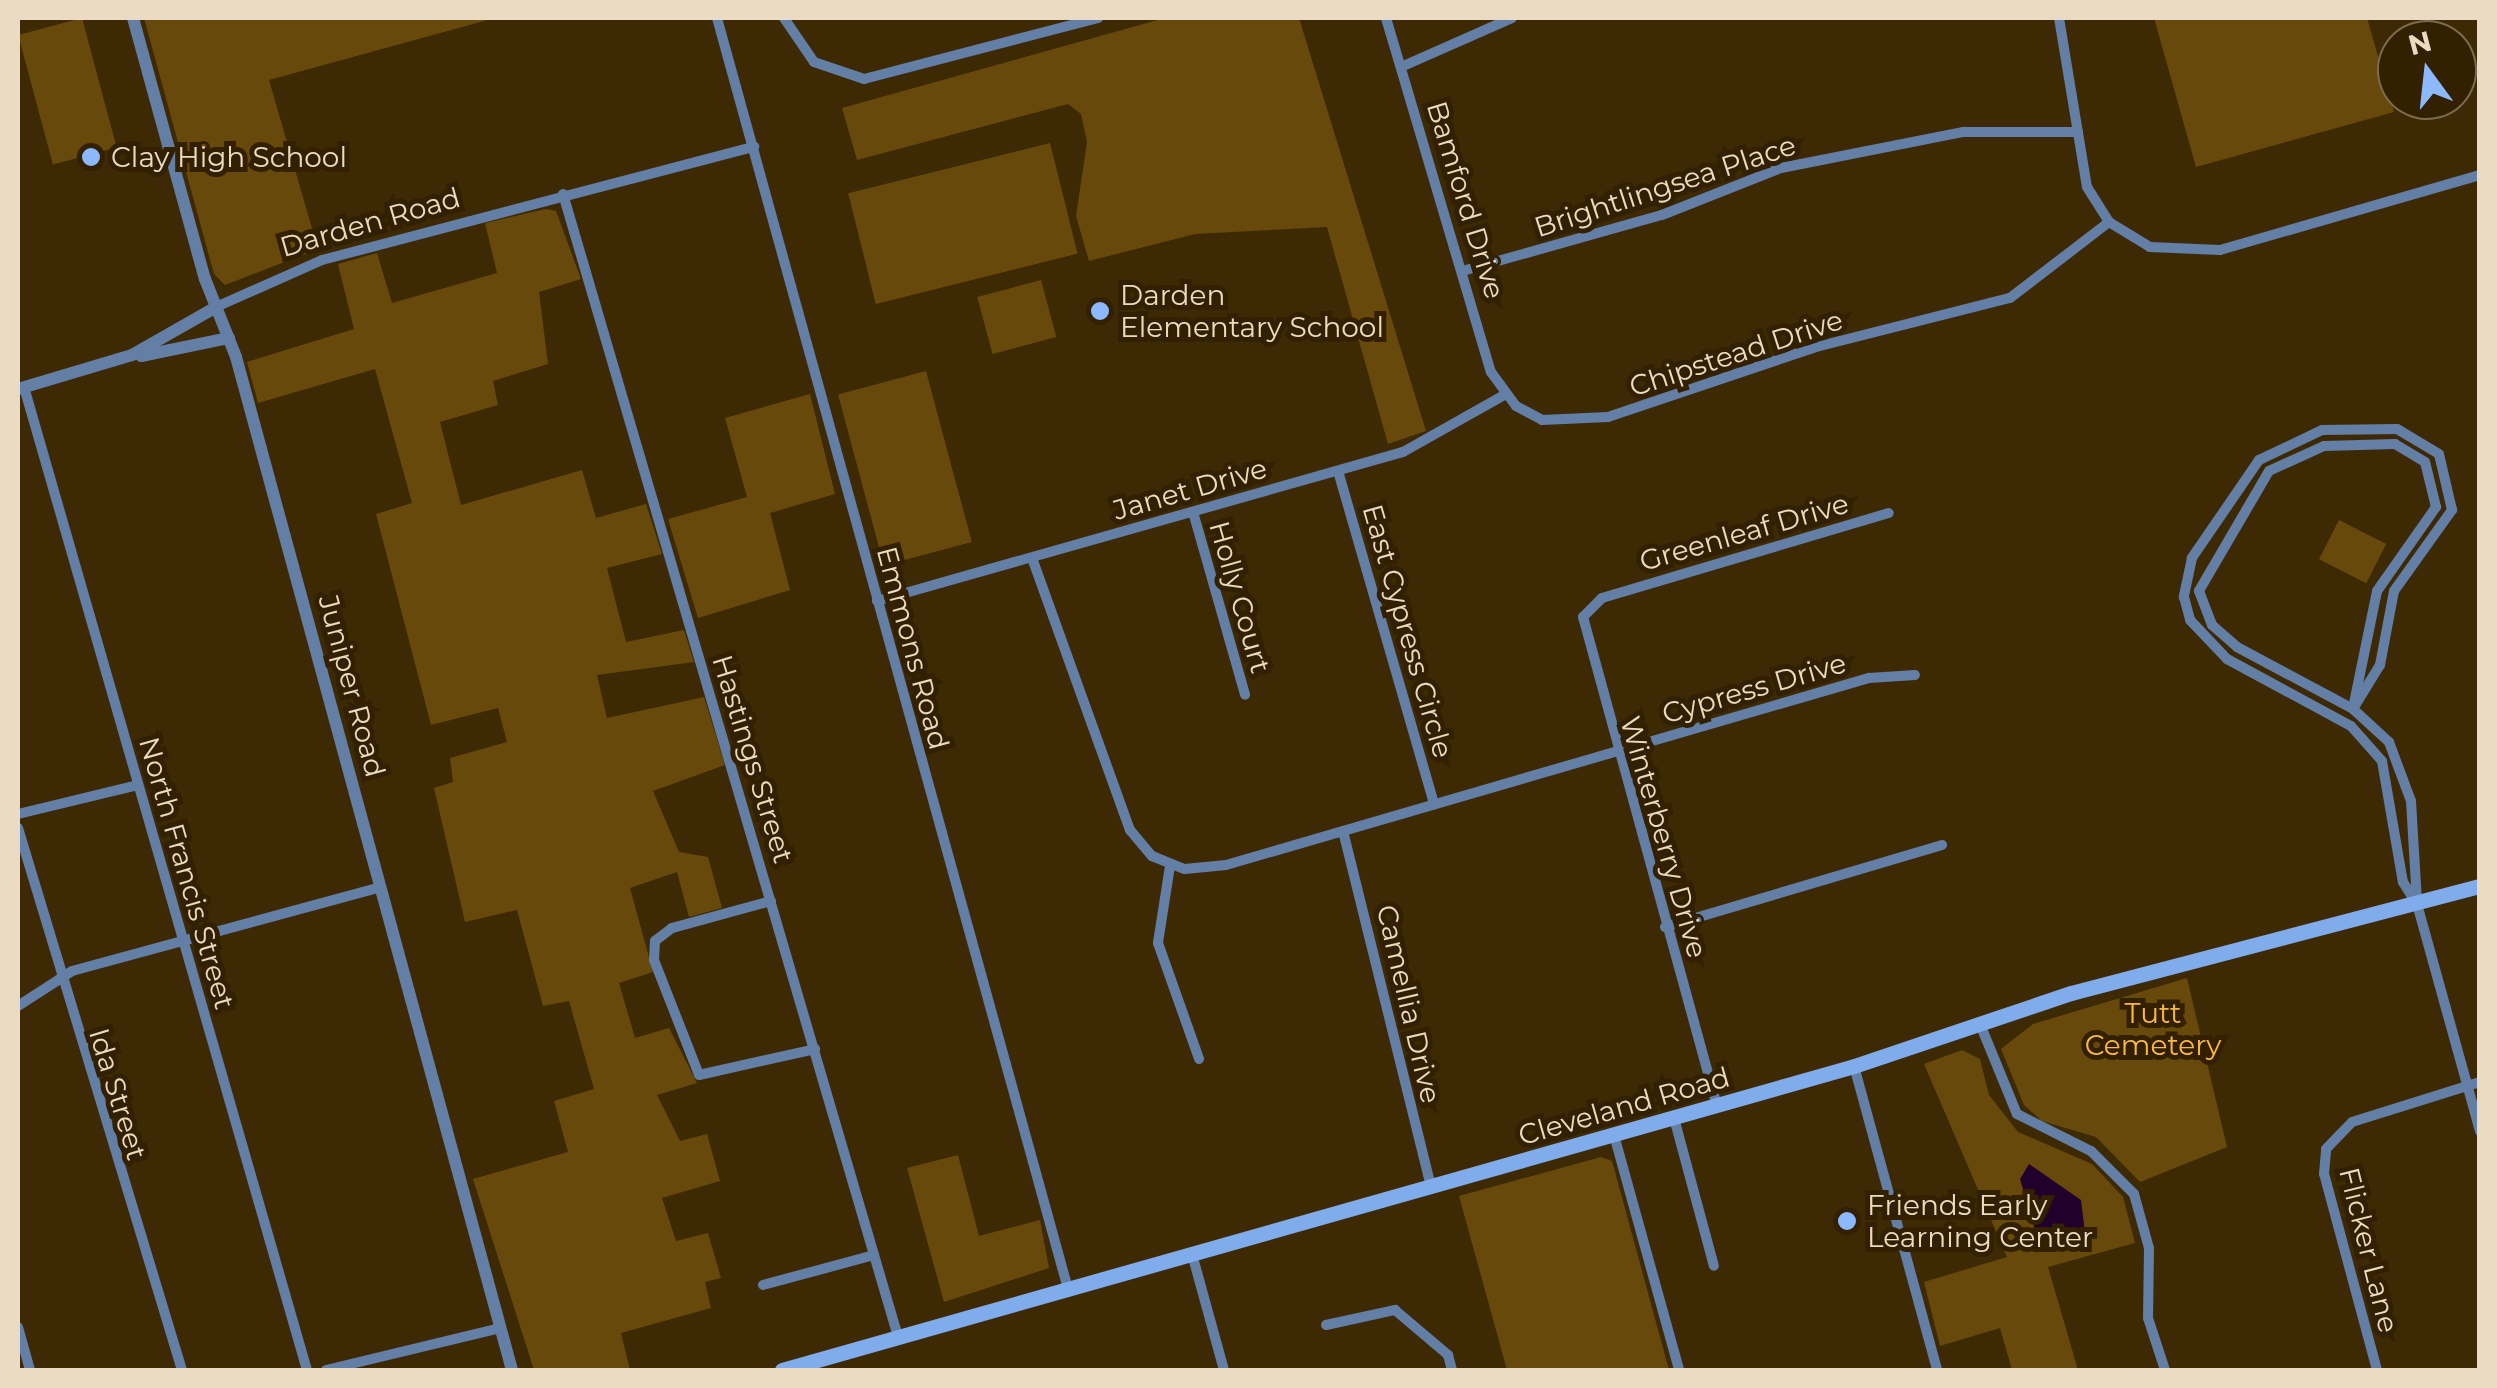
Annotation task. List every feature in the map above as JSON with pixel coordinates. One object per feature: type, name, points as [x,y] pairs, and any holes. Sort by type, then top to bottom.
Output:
[{"type":"main road","name":"Cleveland Road","points":[[782,1370],[1614,1136],[1854,1066],[1980,1024],[2480,886]]},
{"type":"street","name":"Juniper Road","points":[[132,18],[216,307],[229,338],[512,1370]]},
{"type":"street","name":"Emmons Road","points":[[717,18],[1068,1289]]},
{"type":"street","points":[[784,18],[814,62],[864,79],[1098,18]]},
{"type":"street","name":"Bamford Drive","points":[[1386,18],[1504,395]]},
{"type":"street","points":[[1402,67],[1512,18]]},
{"type":"street","points":[[2059,18],[2083,176],[2109,222],[2150,247],[2204,254],[2480,176]]},
{"type":"street","name":"Brightlingsea Place","points":[[1466,270],[1662,215],[1781,168],[1962,132],[2078,132]]},
{"type":"street","name":"Darden Road","points":[[21,388],[105,364],[309,265],[563,194],[754,147]]},
{"type":"street","name":"Hastings Street","points":[[563,194],[898,1337]]},
{"type":"street","name":"Chipstead Drive","points":[[1504,395],[1528,414],[1571,424],[1684,396],[1816,347],[2010,298],[2109,222]]},
{"type":"street","points":[[105,364],[229,338]]},
{"type":"street","name":"North Francis Street","points":[[21,388],[308,1370]]},
{"type":"street","name":"Janet Drive","points":[[876,602],[1436,439],[1504,395]]},
{"type":"street","points":[[2353,709],[2380,665],[2394,591],[2452,510],[2439,454],[2397,429],[2322,430],[2259,460],[2192,558],[2184,597],[2190,620],[2227,659],[2372,745],[2389,775],[2403,882],[2417,904]]},
{"type":"street","points":[[2353,709],[2377,592],[2430,522],[2437,497],[2425,462],[2384,443],[2306,449],[2269,470],[2199,590],[2212,626],[2237,647],[2353,709],[2403,769],[2417,904],[2480,1131]]},
{"type":"street","name":"East Cypress Circle","points":[[1338,470],[1434,804]]},
{"type":"street","name":"Holly Court","points":[[1193,512],[1245,695]]},
{"type":"street","name":"Greenleaf Drive","points":[[1612,594],[1889,513]]},
{"type":"street","points":[[1032,558],[1130,830],[1170,866],[1158,944],[1199,1059]]},
{"type":"street","name":"Winterberry Drive","points":[[1612,594],[1588,608],[1583,626],[1717,1106]]},
{"type":"street","name":"Cypress Drive","points":[[1170,866],[1226,865],[1869,678],[1915,675]]},
{"type":"street","points":[[18,814],[138,784]]},
{"type":"street","name":"Ida Street","points":[[18,828],[59,975],[182,1370]]},
{"type":"street","name":"Camellia Drive","points":[[1343,831],[1431,1187]]},
{"type":"street","points":[[1665,927],[1942,845]]},
{"type":"street","points":[[18,1006],[59,975],[381,887]]},
{"type":"street","points":[[772,901],[659,936],[654,960],[699,1074],[815,1049]]},
{"type":"street","points":[[1980,1024],[2017,1114],[2091,1151],[2134,1194],[2148,1248],[2148,1318],[2165,1370]]},
{"type":"street","points":[[1854,1066],[1937,1370]]},
{"type":"street","points":[[2467,1086],[2480,1082]]},
{"type":"street","name":"Flicker Lane","points":[[2377,1370],[2324,1174],[2330,1140],[2365,1116],[2467,1086]]},
{"type":"street","points":[[1674,1118],[1714,1266]]},
{"type":"street","points":[[1614,1136],[1678,1370]]},
{"type":"street","points":[[1192,1254],[1224,1370]]},
{"type":"street","points":[[763,1285],[874,1255]]},
{"type":"street","points":[[1326,1325],[1395,1310],[1448,1355],[1452,1370]]},
{"type":"street","points":[[18,1327],[30,1370]]},
{"type":"street","points":[[326,1370],[501,1328]]},
{"type":"green space","points":[[82,18],[117,147],[53,165],[18,35]]},
{"type":"green space","points":[[144,18],[495,18],[269,80],[318,249],[225,285],[214,274]]},
{"type":"green space","points":[[1165,18],[1299,18],[1426,431],[1388,444],[1327,227],[1195,234],[1089,261],[1076,216],[1087,142],[1081,114],[1068,104],[857,160],[842,108]]},
{"type":"green space","points":[[2154,18],[2367,18],[2377,53],[2377,117],[2196,167]]},
{"type":"green space","points":[[1050,143],[1078,254],[876,304],[848,193]]},
{"type":"green space","points":[[546,209],[556,211],[581,279],[539,292],[548,364],[493,381],[498,405],[440,422],[461,505],[582,470],[596,518],[646,504],[662,554],[607,568],[626,642],[684,630],[694,662],[597,675],[607,718],[704,697],[725,765],[653,791],[679,852],[708,857],[722,908],[689,917],[677,872],[630,888],[653,972],[619,983],[635,1038],[669,1028],[697,1083],[657,1095],[680,1141],[707,1134],[720,1181],[662,1198],[676,1241],[708,1233],[721,1278],[705,1282],[711,1308],[621,1333],[630,1370],[534,1370],[473,1179],[568,1152],[554,1101],[594,1089],[569,1001],[543,1006],[517,910],[465,922],[434,788],[453,782],[450,758],[507,742],[498,708],[431,725],[376,514],[412,503],[375,369],[258,403],[247,362],[354,329],[338,264],[377,253],[392,303],[497,273],[485,223]]},
{"type":"green space","points":[[1041,280],[1056,337],[993,354],[977,297]]},
{"type":"green space","points":[[926,371],[972,542],[884,566],[838,395]]},
{"type":"green space","points":[[810,394],[835,494],[770,513],[790,590],[698,618],[668,519],[747,497],[725,418]]},
{"type":"green space","points":[[2339,520],[2386,544],[2366,583],[2319,559]]},
{"type":"green space","name":"Tutt Cemetery","points":[[2187,978],[2227,1147],[2140,1182],[2096,1137],[2042,1121],[2024,1105],[2001,1049],[2033,1024]]},
{"type":"green space","points":[[1962,1050],[1980,1059],[1989,1095],[2018,1132],[2092,1164],[2123,1197],[2135,1243],[2048,1267],[2078,1370],[2012,1370],[2000,1328],[1940,1346],[1924,1282],[2007,1257],[1924,1064]]},
{"type":"green space","points":[[958,1155],[979,1236],[1040,1220],[1049,1268],[944,1302],[907,1168]]},
{"type":"green space","points":[[1601,1157],[1612,1161],[1669,1370],[1507,1370],[1459,1196]]},
{"type":"shaded area","points":[[2029,1164],[2081,1200],[2085,1233],[2066,1249],[2051,1250],[2036,1232],[2020,1179]]},
{"type":"place","name":"Clay High School","points":[[91,157]]},
{"type":"place","name":"Darden Elementary School","points":[[1100,311]]},
{"type":"place","name":"Friends Early Learning Center","points":[[1847,1221]]}]
